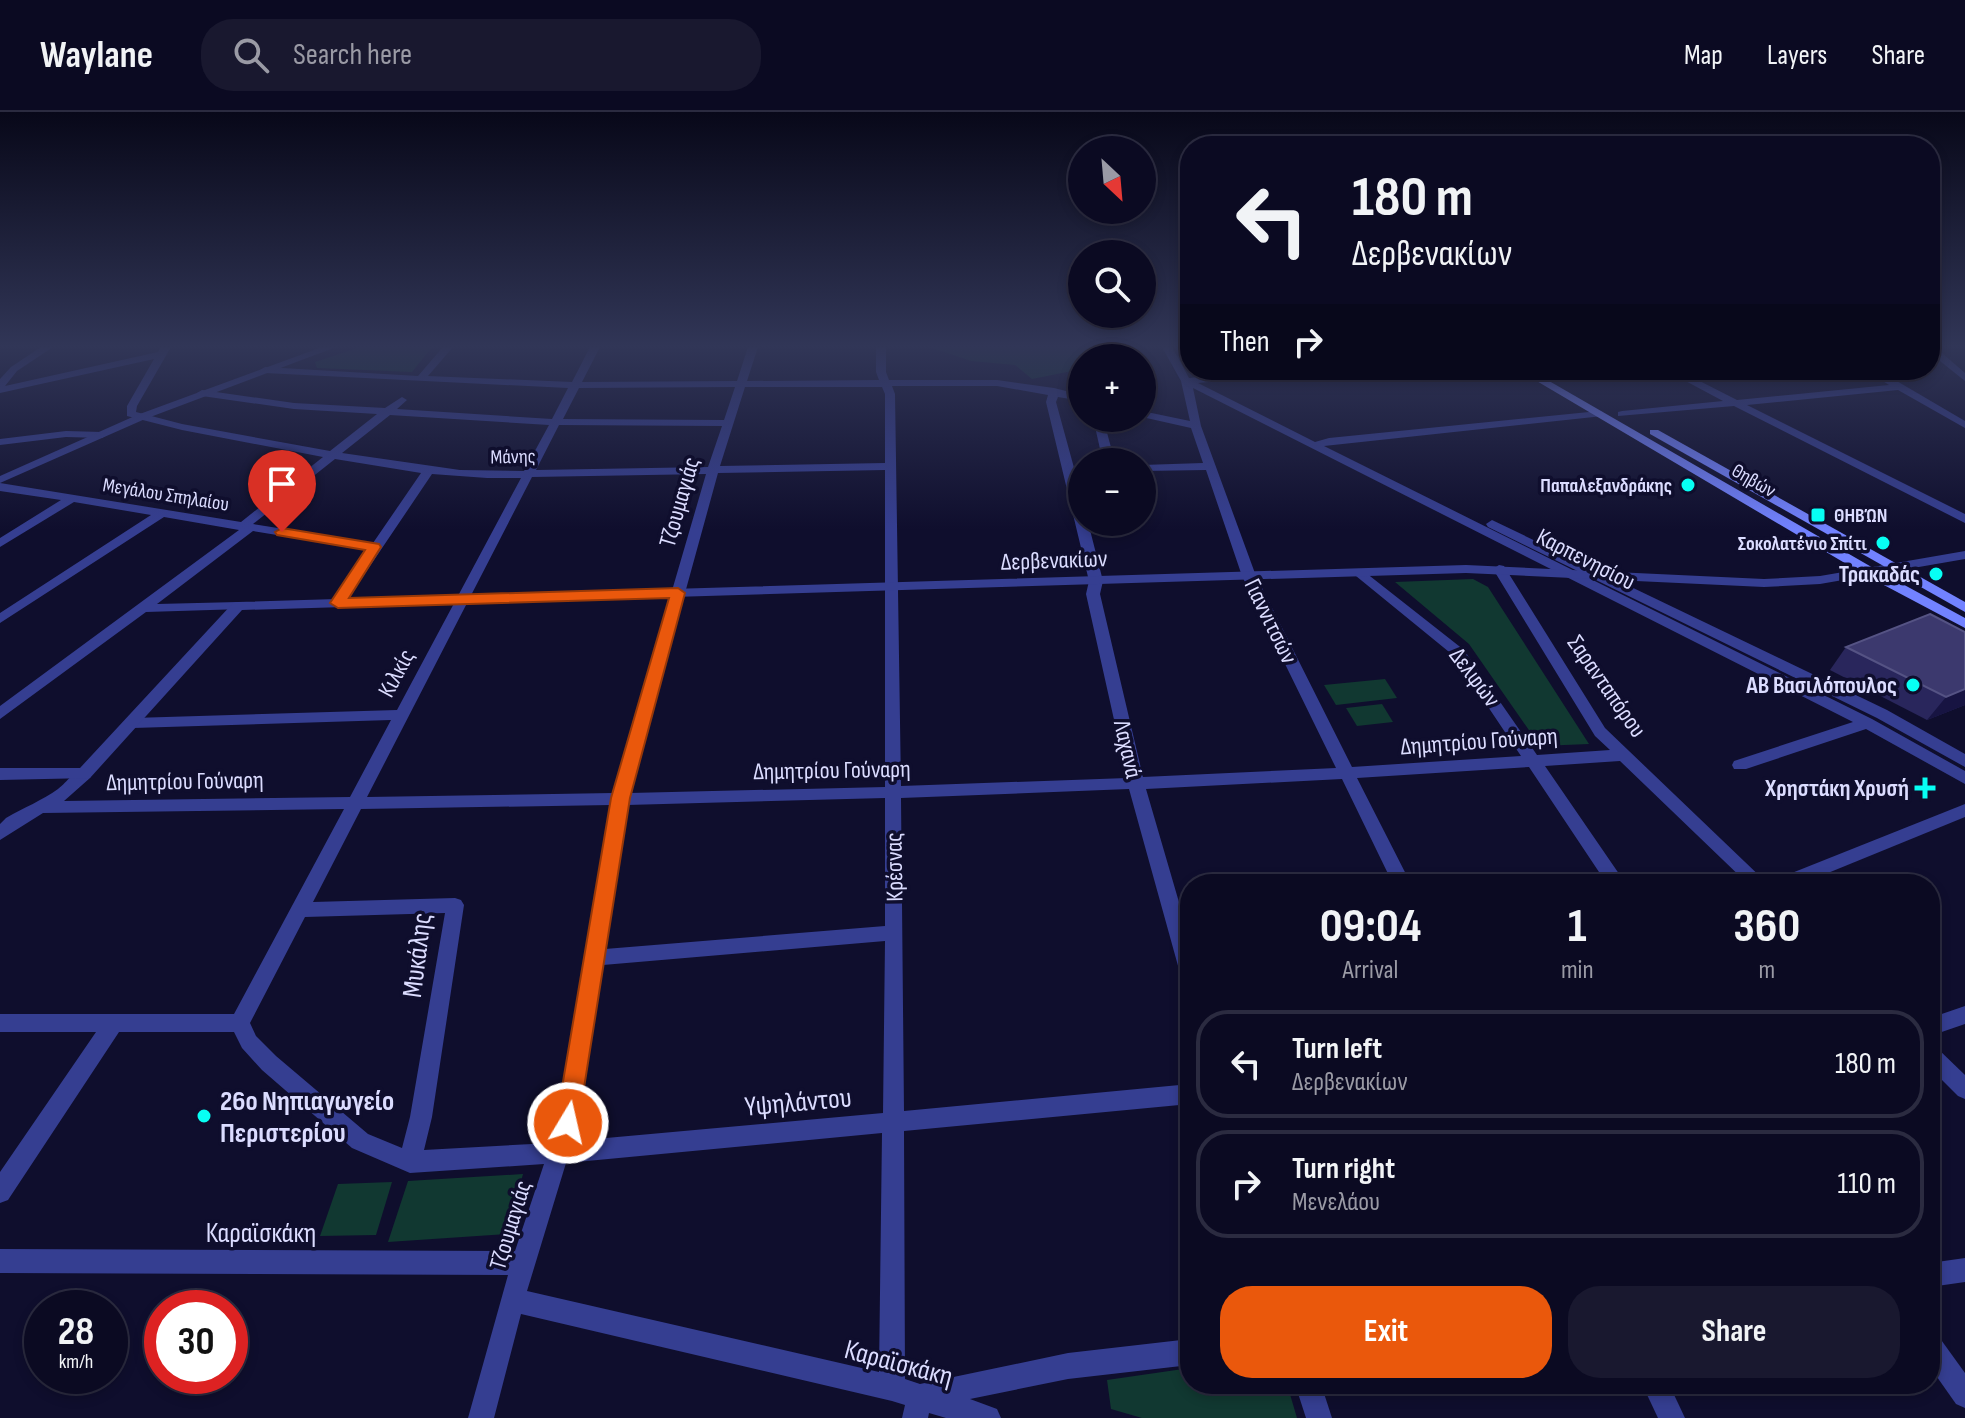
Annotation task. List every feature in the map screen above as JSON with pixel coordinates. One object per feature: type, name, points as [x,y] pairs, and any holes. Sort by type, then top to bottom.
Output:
[{"type":"main road","name":"Θηβών","points":[[1589,408],[1965,624]]},
{"type":"main road","name":"Θηβών","points":[[1611,408],[1965,608]]},
{"type":"street","points":[[132,408],[131,414],[141,417]]},
{"type":"street","points":[[0,480],[164,408]]},
{"type":"street","points":[[331,408],[555,422],[729,423]]},
{"type":"street","points":[[0,714],[247,527],[392,408]]},
{"type":"street","name":"Κιλκίς","points":[[240,1023],[562,408]]},
{"type":"street","name":"Τζουμαγιάς","points":[[481,1418],[523,1263],[568,1123],[620,798],[713,470],[734,408]]},
{"type":"street","name":"Κρέσνας","points":[[889,408],[894,933],[892,1388]]},
{"type":"street","name":"Λαχανά","points":[[1053,408],[1068,448]]},
{"type":"street","name":"Γιαννιτσών","points":[[1192,408],[1249,576],[1397,874]]},
{"type":"street","name":"Καρπενησίου","points":[[1239,408],[1867,723],[1965,778]]},
{"type":"street","name":"Καρπενησίου","points":[[1261,408],[1592,574],[1882,714],[1965,761]]},
{"type":"street","points":[[1622,414],[1685,408]]},
{"type":"street","points":[[1747,408],[1965,519]]},
{"type":"street","points":[[1936,408],[1964,424]]},
{"type":"street","points":[[1313,446],[1329,441],[1599,414]]},
{"type":"street","name":"Μάνης","points":[[141,417],[333,455],[429,470],[527,474],[891,466]]},
{"type":"street","points":[[1156,417],[1196,426]]},
{"type":"street","points":[[0,442],[66,434],[102,435]]},
{"type":"street","points":[[1156,468],[1210,466]]},
{"type":"street","points":[[338,603],[429,470]]},
{"type":"street","name":"Μεγάλου Σπηλαίου","points":[[0,487],[374,547]]},
{"type":"street","points":[[0,543],[71,499]]},
{"type":"street","points":[[0,619],[160,514]]},
{"type":"street","name":"Λαχανά","points":[[1086,536],[1096,581],[1093,594],[1136,784],[1180,938]]},
{"type":"street","name":"Δερβενακίων","points":[[141,608],[1499,569],[1764,583],[1820,580],[1965,555]]},
{"type":"street","name":"Σαρανταπόρου","points":[[1499,569],[1600,732],[1748,874]]},
{"type":"street","name":"Δελφών","points":[[1361,573],[1459,653],[1610,874]]},
{"type":"street","points":[[0,834],[12,822],[65,793],[238,606]]},
{"type":"street","points":[[133,723],[401,715]]},
{"type":"street","points":[[1740,765],[1867,723]]},
{"type":"street","name":"Δημητρίου Γούναρη","points":[[44,807],[893,794],[1346,773],[1621,755]]},
{"type":"street","name":"Δημητρίου Γούναρη","points":[[0,774],[84,774]]},
{"type":"street","points":[[1808,874],[1965,810]]},
{"type":"street","name":"Μυκάλης","points":[[299,910],[455,905],[421,1117],[410,1162]]},
{"type":"street","points":[[596,958],[894,933]]},
{"type":"street","points":[[1940,1024],[1965,1015]]},
{"type":"street","points":[[0,1023],[240,1023],[249,1042],[269,1063],[360,1141],[410,1162]]},
{"type":"street","points":[[0,1192],[112,1025]]},
{"type":"street","points":[[1940,1064],[1965,1089]]},
{"type":"street","name":"Υψηλάντου","points":[[410,1162],[557,1153],[1180,1095]]},
{"type":"street","name":"Καραϊσκάκη","points":[[0,1261],[523,1263]]},
{"type":"street","points":[[1940,1274],[1965,1270]]},
{"type":"street","name":"Καραϊσκάκη","points":[[513,1300],[892,1388],[918,1408],[988,1418]]},
{"type":"street","points":[[918,1408],[1068,1366],[1180,1353]]},
{"type":"street","points":[[1940,1360],[1965,1395]]},
{"type":"street","points":[[1311,1394],[1319,1418]]},
{"type":"street","points":[[1660,1394],[1672,1418]]},
{"type":"green space","points":[[1473,579],[1488,587],[1589,744],[1540,746],[1469,644],[1395,582]]},
{"type":"green space","points":[[1385,679],[1397,698],[1336,705],[1324,685]]},
{"type":"green space","points":[[1382,704],[1393,722],[1357,726],[1346,708]]},
{"type":"green space","points":[[523,1174],[507,1234],[388,1242],[408,1181]]},
{"type":"green space","points":[[392,1182],[376,1235],[320,1236],[338,1184]]},
{"type":"green space","points":[[1180,1369],[1180,1394],[1290,1394],[1297,1418],[1142,1418],[1111,1409],[1107,1380]]},
{"type":"building","points":[[1930,614],[1965,632],[1965,689],[1946,697],[1846,647]]},
{"type":"place","name":"Παπαλεξανδράκης","points":[[1688,485]]},
{"type":"place","name":"ΘΗΒΏΝ","points":[[1818,515]]},
{"type":"place","name":"Σοκολατένιο Σπίτι","points":[[1883,543]]},
{"type":"place","name":"Τρακαδάς","points":[[1936,574]]},
{"type":"place","name":"ΑΒ Βασιλόπουλος","points":[[1913,685]]},
{"type":"place","name":"Χρηστάκη Χρυσή","points":[[1925,788]]},
{"type":"place","name":"26ο Νηπιαγωγείο Περιστερίου","points":[[204,1116]]},
{"type":"route","points":[[282,532],[374,547],[338,603],[678,593],[620,798],[568,1123]]}]
